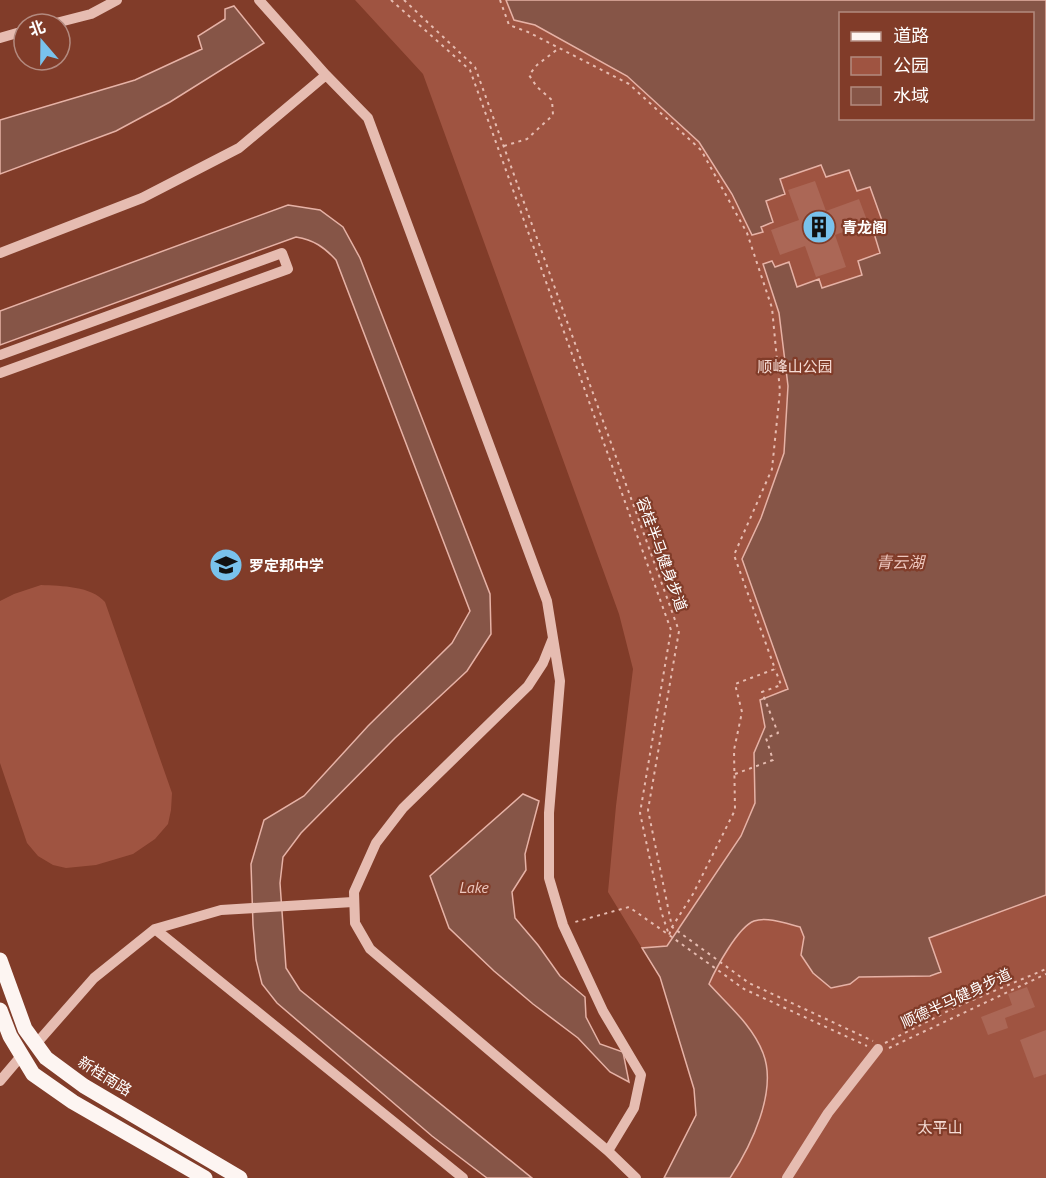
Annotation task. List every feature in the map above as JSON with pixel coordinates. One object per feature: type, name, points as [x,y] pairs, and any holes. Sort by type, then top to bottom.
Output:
[{"type":"main road","name":"新桂南路","points":[[0,960],[25,1029],[46,1058],[84,1086],[240,1178]]},
{"type":"main road","points":[[0,1010],[9,1036],[33,1074],[73,1102],[205,1178]]},
{"type":"street","points":[[72,19],[91,14],[117,0]]},
{"type":"street","points":[[259,0],[368,118],[547,601],[560,681],[549,813],[549,878],[563,925],[603,1011],[641,1075],[634,1108],[608,1151]]},
{"type":"street","points":[[0,253],[142,198],[239,147],[326,75]]},
{"type":"street","points":[[0,355],[282,253],[288,269],[0,373]]},
{"type":"street","points":[[553,638],[543,663],[528,686],[404,808],[376,843],[354,892],[355,923],[370,949],[608,1151],[636,1178]]},
{"type":"street","points":[[36,1044],[94,978],[155,929],[222,910],[353,902]]},
{"type":"street","points":[[155,929],[463,1178]]},
{"type":"street","points":[[787,1178],[828,1113],[879,1047]]},
{"type":"street","points":[[0,1081],[22,1055]]},
{"type":"path","points":[[391,0],[470,70],[671,630],[640,813],[661,911],[669,935]]},
{"type":"path","name":"容桂半马健身步道","points":[[404,0],[475,67],[679,631],[648,810],[672,927]]},
{"type":"path","points":[[500,0],[509,25],[528,32],[629,84],[700,150],[747,233],[772,308],[780,391],[772,469],[734,555],[781,685],[762,692],[778,733],[766,738],[774,760],[735,774]]},
{"type":"path","points":[[504,146],[527,139],[553,115],[552,100],[537,87],[530,75],[537,65],[560,48]]},
{"type":"path","points":[[669,935],[693,894],[735,810],[734,750],[742,712],[735,684],[775,669]]},
{"type":"path","points":[[563,925],[629,907],[744,989],[859,1043],[879,1047]]},
{"type":"path","points":[[672,927],[749,983],[884,1051],[1046,974]]},
{"type":"path","name":"顺德半马健身步道","points":[[879,1047],[954,1008],[1046,969]]},
{"type":"green space","name":"顺峰山公园","points":[[355,0],[1046,0],[1046,1178],[730,1178],[761,1117],[763,1053],[749,1029],[709,984],[642,948],[608,892],[633,669],[619,614],[423,74]]},
{"type":"green space","points":[[41,585],[84,590],[105,602],[172,793],[168,824],[155,839],[133,854],[96,865],[66,868],[53,865],[38,856],[27,843],[0,763],[0,601]]},
{"type":"water","name":"青云湖","points":[[506,0],[1046,0],[1046,895],[929,938],[941,972],[930,976],[859,977],[850,984],[831,988],[813,973],[801,955],[804,937],[800,927],[765,919],[754,921],[741,931],[728,949],[709,984],[739,1016],[759,1043],[767,1068],[767,1084],[765,1101],[754,1134],[730,1178],[664,1178],[696,1115],[694,1089],[660,977],[642,948],[667,946],[741,836],[755,803],[754,753],[765,727],[760,700],[788,689],[742,559],[761,518],[784,453],[788,386],[779,313],[763,264],[772,261],[775,267],[789,262],[797,287],[819,279],[822,288],[862,275],[858,261],[880,253],[873,230],[884,226],[870,187],[857,191],[849,170],[826,177],[821,165],[780,179],[785,194],[766,201],[773,222],[761,227],[763,232],[752,235],[732,194],[699,142],[627,76],[535,25],[514,20]]},
{"type":"water","points":[[234,6],[264,43],[170,102],[116,131],[0,174],[0,120],[135,80],[202,49],[198,36],[225,19],[225,9]]},
{"type":"water","points":[[288,205],[320,210],[343,227],[360,258],[490,594],[491,634],[467,671],[395,738],[301,833],[283,857],[280,883],[286,968],[300,990],[532,1178],[487,1178],[432,1136],[277,1003],[262,984],[256,960],[251,864],[264,820],[304,796],[368,726],[452,643],[470,611],[336,260],[318,245],[296,237],[0,345],[0,311]]},
{"type":"water","name":"Lake","points":[[523,794],[539,801],[525,854],[526,870],[512,892],[515,918],[560,976],[585,997],[586,1017],[600,1044],[623,1052],[629,1082],[610,1072],[578,1038],[494,971],[449,928],[430,876]]},
{"type":"building","name":"青龙阁","points":[[815,181],[826,211],[859,199],[868,223],[835,235],[846,267],[816,277],[805,246],[780,255],[771,230],[799,220],[788,190]]},
{"type":"building","points":[[1027,987],[1035,1007],[1005,1018],[1008,1028],[988,1035],[981,1017],[1012,1005],[1008,994]]},
{"type":"building","points":[[1046,1030],[1046,1074],[1034,1078],[1020,1040]]},
{"type":"place","name":"青龙阁","points":[[819,227]]},
{"type":"place","name":"罗定邦中学","points":[[226,565]]},
{"type":"park label","name":"太平山","points":[[940,1127]]}]
